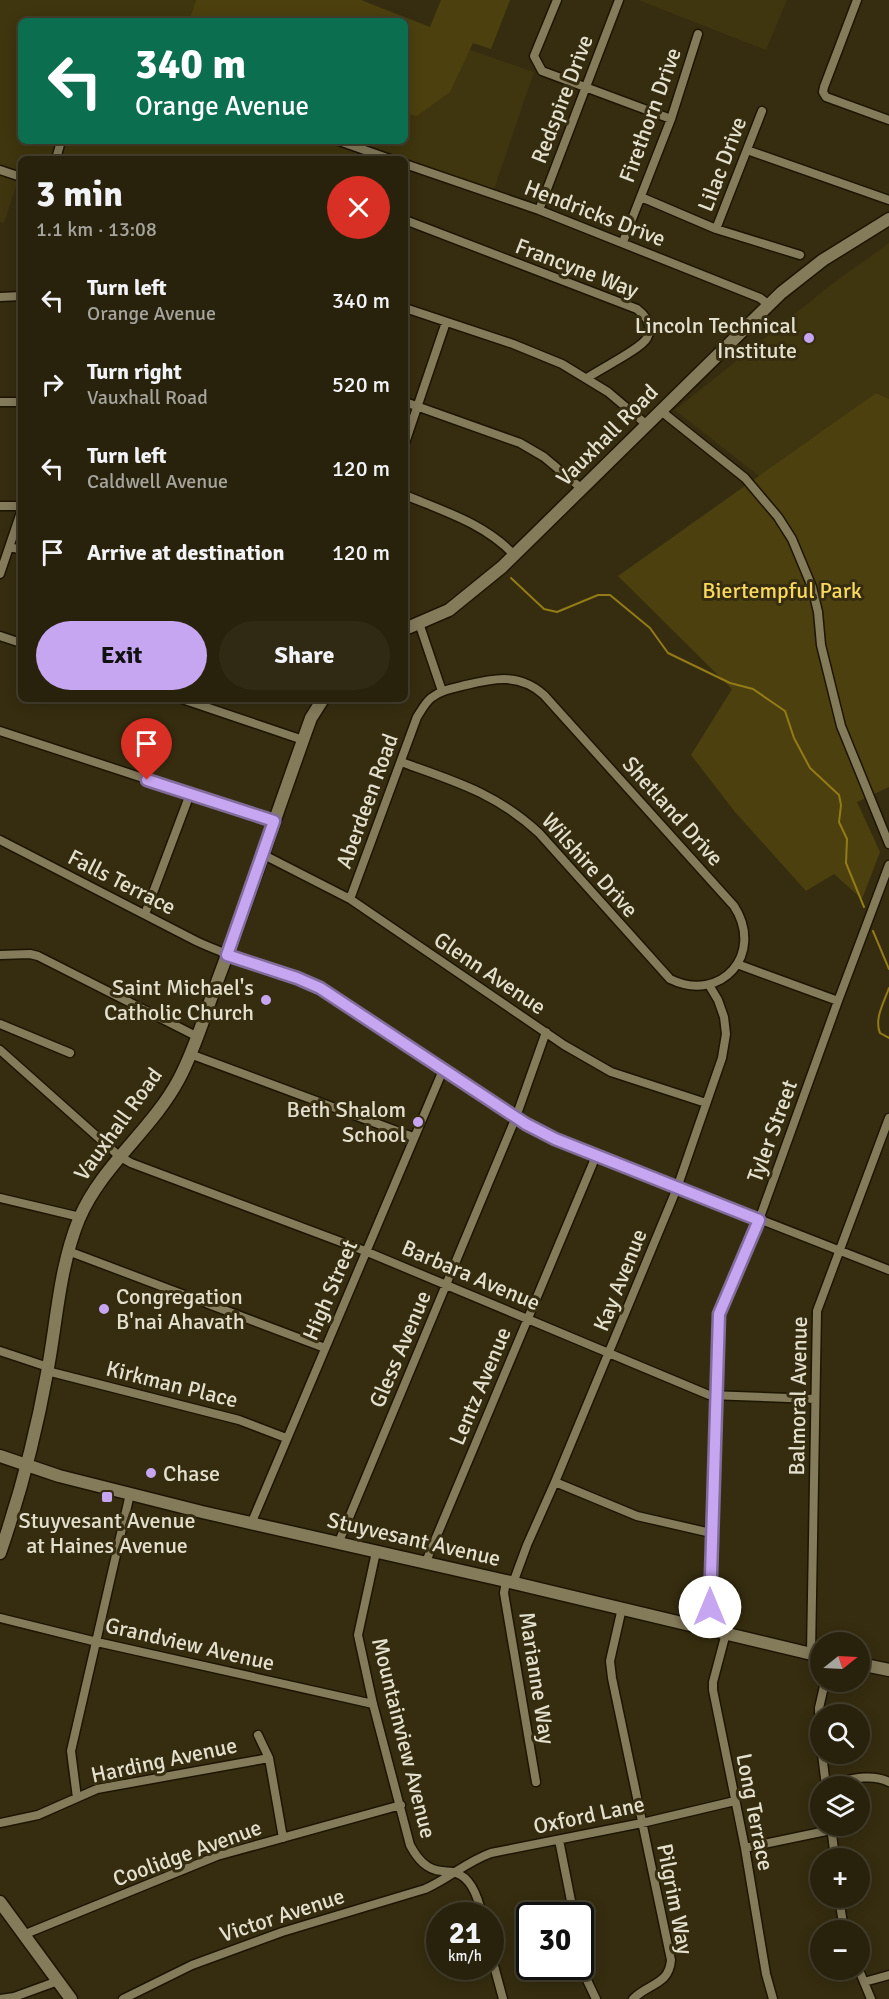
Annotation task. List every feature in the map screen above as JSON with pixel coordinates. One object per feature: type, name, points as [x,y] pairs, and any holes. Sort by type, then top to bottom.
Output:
[{"type":"street","points":[[558,0],[534,56],[542,71],[671,119]]},
{"type":"street","name":"Redspire Drive","points":[[539,210],[618,0]]},
{"type":"street","points":[[857,0],[823,92],[826,97],[889,120]]},
{"type":"street","name":"Firethorn Drive","points":[[623,242],[671,119],[698,34]]},
{"type":"street","name":"Lilac Drive","points":[[716,229],[762,111]]},
{"type":"street","points":[[348,144],[382,156]]},
{"type":"street","points":[[747,150],[889,200]]},
{"type":"street","name":"Hendricks Drive","points":[[408,165],[539,210],[623,242],[760,298],[768,305]]},
{"type":"street","points":[[0,170],[18,176]]},
{"type":"street","points":[[641,197],[716,229],[800,255]]},
{"type":"street","name":"Vauxhall Road","points":[[408,628],[449,610],[514,555],[768,305],[804,273],[889,219]]},
{"type":"street","name":"Francyne Way","points":[[408,221],[638,309],[647,317],[650,327],[648,338],[587,378]]},
{"type":"street","points":[[0,297],[18,296]]},
{"type":"street","points":[[408,309],[542,355],[572,369],[608,392],[647,425]]},
{"type":"street","points":[[408,435],[446,322]]},
{"type":"street","points":[[0,402],[18,402]]},
{"type":"street","points":[[408,403],[520,443],[544,457],[582,489]]},
{"type":"street","points":[[661,411],[745,478],[773,510],[792,539],[812,587],[818,612],[821,645],[841,726],[889,844]]},
{"type":"street","points":[[408,496],[479,527],[499,540],[514,555]]},
{"type":"street","points":[[0,506],[18,506]]},
{"type":"street","points":[[0,574],[18,522]]},
{"type":"street","points":[[10,547],[18,549]]},
{"type":"street","points":[[419,623],[442,691]]},
{"type":"street","points":[[0,636],[18,643]]},
{"type":"street","name":"Shetland Drive","points":[[442,691],[493,678],[524,681],[540,691],[734,906],[740,915],[744,929],[745,945],[737,963]]},
{"type":"street","name":"Aberdeen Road","points":[[350,899],[417,717],[430,699],[442,691]]},
{"type":"street","points":[[191,702],[303,740]]},
{"type":"street","points":[[311,718],[317,702]]},
{"type":"street","name":"Vauxhall Road","points":[[0,1553],[26,1465],[48,1369],[68,1251],[80,1217],[91,1196],[119,1156],[162,1105],[179,1078],[227,955],[311,718],[321,702]]},
{"type":"street","points":[[0,731],[274,821]]},
{"type":"street","name":"Wilshire Drive","points":[[401,762],[475,789],[508,807],[539,833],[667,977],[689,986],[709,985]]},
{"type":"street","points":[[145,914],[190,794]]},
{"type":"street","name":"Falls Terrace","points":[[0,840],[196,941],[227,955],[320,988],[526,1124],[555,1139],[889,1270]]},
{"type":"street","name":"Glenn Avenue","points":[[262,854],[350,899],[546,1032],[611,1072],[706,1104]]},
{"type":"street","name":"Tyler Street","points":[[710,1629],[719,1314],[759,1220],[837,1001],[889,865]]},
{"type":"street","points":[[0,955],[38,956],[196,1036]]},
{"type":"street","points":[[709,985],[723,978],[737,963],[837,1001]]},
{"type":"street","name":"Kay Avenue","points":[[510,1582],[555,1482],[677,1188],[722,1058],[726,1034],[721,1008],[709,985]]},
{"type":"street","points":[[0,1024],[70,1053]]},
{"type":"street","name":"Gless Avenue","points":[[338,1544],[516,1117],[546,1032]]},
{"type":"street","name":"Barbara Avenue","points":[[0,1052],[119,1156],[131,1163],[365,1251],[717,1396],[815,1399]]},
{"type":"street","points":[[190,1054],[413,1137]]},
{"type":"street","name":"High Street","points":[[251,1524],[443,1070]]},
{"type":"street","name":"Balmoral Avenue","points":[[816,1632],[815,1399],[818,1306],[841,1251],[889,1118]]},
{"type":"street","name":"Lentz Avenue","points":[[425,1564],[596,1156]]},
{"type":"street","points":[[0,1198],[80,1217]]},
{"type":"street","points":[[68,1251],[325,1348]]},
{"type":"street","name":"Kirkman Place","points":[[0,1351],[48,1369],[239,1420],[286,1438]]},
{"type":"street","name":"Stuyvesant Avenue","points":[[0,1456],[59,1476],[251,1524],[810,1653]]},
{"type":"street","points":[[555,1482],[637,1516],[711,1533]]},
{"type":"street","points":[[77,1798],[71,1751],[130,1494]]},
{"type":"street","name":"Mountainview Avenue","points":[[376,1552],[358,1635],[373,1704],[410,1845],[418,1857],[430,1868],[454,1872]]},
{"type":"street","name":"Marianne Way","points":[[510,1582],[504,1593],[536,1782]]},
{"type":"street","name":"Pilgrim Way","points":[[622,1608],[610,1661],[671,1960],[668,1974],[645,1988],[633,1999]]},
{"type":"street","name":"Grandview Avenue","points":[[0,1618],[373,1704]]},
{"type":"street","name":"Long Terrace","points":[[726,1633],[713,1690],[745,1848],[766,1974],[773,1999]]},
{"type":"street","points":[[870,1666],[889,1671]]},
{"type":"street","points":[[258,1735],[269,1758],[283,1838]]},
{"type":"street","name":"Harding Avenue","points":[[0,1823],[38,1815],[97,1789],[269,1758]]},
{"type":"street","points":[[870,1778],[889,1782]]},
{"type":"street","name":"Oxford Lane","points":[[454,1872],[475,1859],[491,1853],[642,1823],[735,1801]]},
{"type":"street","name":"Coolidge Avenue","points":[[23,1935],[217,1856],[401,1805]]},
{"type":"street","points":[[745,1848],[810,1833]]},
{"type":"street","points":[[559,1840],[571,1902]]},
{"type":"street","points":[[454,1872],[462,1876],[479,1902]]},
{"type":"street","name":"Victor Avenue","points":[[123,1999],[192,1965],[282,1932],[425,1889],[442,1882],[454,1872]]},
{"type":"street","points":[[2,1907],[71,1999]]},
{"type":"street","points":[[871,1999],[864,1982],[889,1975]]},
{"type":"street","points":[[498,1980],[503,1999]]},
{"type":"street","points":[[587,1980],[596,1999]]},
{"type":"street","points":[[0,1999],[14,1997],[58,1981]]},
{"type":"shaded area","points":[[0,0],[196,0],[190,18],[18,18],[18,144],[408,144],[408,63],[430,36],[534,72],[492,195],[408,166],[408,156],[375,154],[374,156],[18,156],[18,180],[4,223],[0,222]]},
{"type":"shaded area","points":[[638,0],[787,0],[766,50]]},
{"type":"shaded area","name":"Lincoln Technical Institute","points":[[889,243],[889,399],[876,393],[764,480],[675,410],[832,284]]},
{"type":"green space","points":[[196,0],[361,0],[407,18],[190,18]]},
{"type":"green space","points":[[441,0],[510,0],[491,49],[473,43],[450,92],[417,116],[408,114],[408,18],[430,27]]},
{"type":"green space","name":"Biertempful Park","points":[[876,393],[889,399],[889,787],[857,802],[880,852],[862,899],[834,874],[806,891],[735,812],[691,755],[732,689],[618,576]]},
{"type":"waterway","points":[[511,578],[544,609],[557,612],[598,595],[610,595],[650,628],[668,653],[730,683],[753,689],[785,711],[794,738],[810,768],[839,795],[841,805],[839,822],[847,839],[846,863],[864,907]]},
{"type":"waterway","points":[[873,931],[889,969]]},
{"type":"waterway","points":[[889,988],[878,1022],[880,1033],[889,1038]]},
{"type":"place","name":"Lincoln Technical Institute","points":[[809,338]]},
{"type":"place","name":"Saint Michael's Catholic Church","points":[[266,1000]]},
{"type":"place","name":"Beth Shalom School","points":[[418,1122]]},
{"type":"place","name":"Congregation B'nai Ahavath","points":[[104,1309]]},
{"type":"place","name":"Chase","points":[[151,1473]]},
{"type":"place","name":"Stuyvesant Avenue at Haines Avenue","points":[[107,1497]]},
{"type":"route","points":[[147,780],[274,821],[227,955],[258,964],[320,988],[353,1012],[526,1124],[555,1139],[759,1220],[719,1314],[717,1327],[710,1607]]}]
